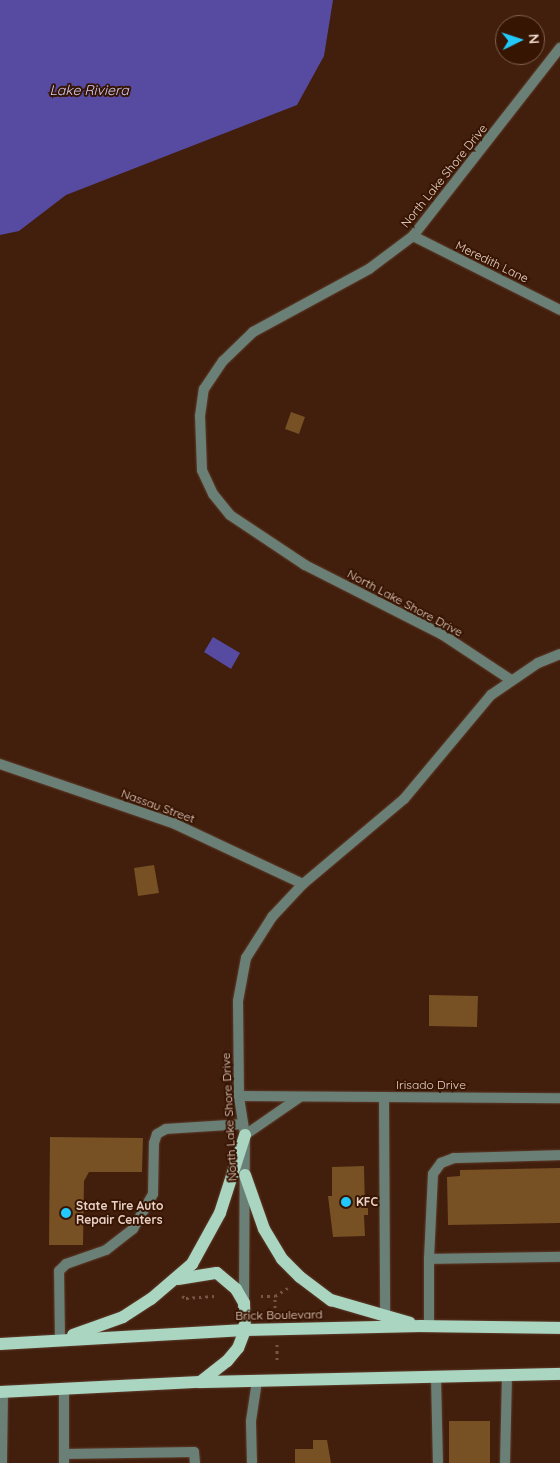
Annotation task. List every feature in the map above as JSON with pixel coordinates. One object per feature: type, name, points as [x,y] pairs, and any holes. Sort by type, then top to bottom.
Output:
[{"type":"main road","points":[[177,1285],[200,1252],[220,1213],[244,1130]]},
{"type":"main road","points":[[245,1175],[264,1229],[282,1259],[300,1277],[332,1300],[425,1326]]},
{"type":"main road","points":[[60,1340],[123,1317],[177,1285],[217,1273],[236,1289],[244,1304],[245,1330],[238,1348],[227,1361],[200,1382]]},
{"type":"main road","name":"Brick Boulevard","points":[[0,1344],[245,1330],[425,1326],[560,1328]]},
{"type":"main road","points":[[2,1391],[200,1382],[560,1374]]},
{"type":"street","name":"North Lake Shore Drive","points":[[244,1304],[245,1175],[244,1130],[239,1096],[238,1001],[246,958],[272,917],[304,884],[404,799],[458,732],[491,695],[511,680],[443,635],[305,566],[264,540],[230,515],[213,494],[202,470],[200,416],[204,389],[223,361],[253,332],[369,269],[413,236],[560,48]]},
{"type":"street","name":"Meredith Lane","points":[[413,236],[560,310]]},
{"type":"street","points":[[511,680],[560,654]]},
{"type":"street","name":"Nassau Street","points":[[0,764],[175,824],[304,884]]},
{"type":"street","name":"Irisado Drive","points":[[239,1096],[560,1098]]},
{"type":"street","points":[[60,1340],[59,1271],[66,1264],[106,1250],[133,1229],[153,1194],[154,1144],[157,1134],[166,1129],[244,1130],[301,1096]]},
{"type":"street","points":[[384,1097],[385,1316]]},
{"type":"street","points":[[425,1326],[433,1174],[441,1163],[454,1158],[560,1155]]},
{"type":"street","points":[[429,1259],[560,1257]]},
{"type":"street","points":[[505,1463],[506,1375]]},
{"type":"street","points":[[436,1377],[438,1463]]},
{"type":"street","points":[[252,1463],[251,1421],[257,1381]]},
{"type":"street","points":[[64,1388],[64,1458],[194,1452],[195,1463]]},
{"type":"street","points":[[2,1391],[2,1463]]},
{"type":"path","points":[[261,1296],[275,1296],[294,1284]]},
{"type":"path","points":[[177,1285],[186,1298],[227,1296]]},
{"type":"path","points":[[275,1296],[275,1308]]},
{"type":"path","points":[[277,1344],[277,1360]]},
{"type":"water","name":"Lake Riviera","points":[[0,0],[333,0],[324,56],[297,105],[66,195],[19,231],[0,235]]},
{"type":"water","points":[[213,637],[240,653],[231,669],[204,652]]},
{"type":"building","points":[[291,412],[305,417],[299,434],[285,429]]},
{"type":"building","points":[[154,865],[159,893],[138,896],[134,868]]},
{"type":"building","points":[[429,995],[478,996],[477,1027],[429,1026]]},
{"type":"building","name":"State Tire Auto Repair Centers","points":[[50,1137],[143,1138],[142,1172],[89,1172],[84,1181],[83,1245],[49,1245]]},
{"type":"building","name":"KFC","points":[[364,1166],[365,1208],[368,1208],[368,1215],[364,1215],[365,1236],[333,1237],[328,1196],[332,1196],[332,1167]]},
{"type":"building","points":[[560,1168],[560,1223],[448,1225],[447,1177],[460,1176],[460,1170]]},
{"type":"building","points":[[449,1421],[490,1421],[490,1463],[449,1463]]},
{"type":"building","points":[[313,1440],[327,1440],[331,1463],[295,1463],[295,1449],[313,1449]]},
{"type":"place","name":"KFC","points":[[346,1202]]},
{"type":"place","name":"State Tire Auto Repair Centers","points":[[66,1213]]}]
